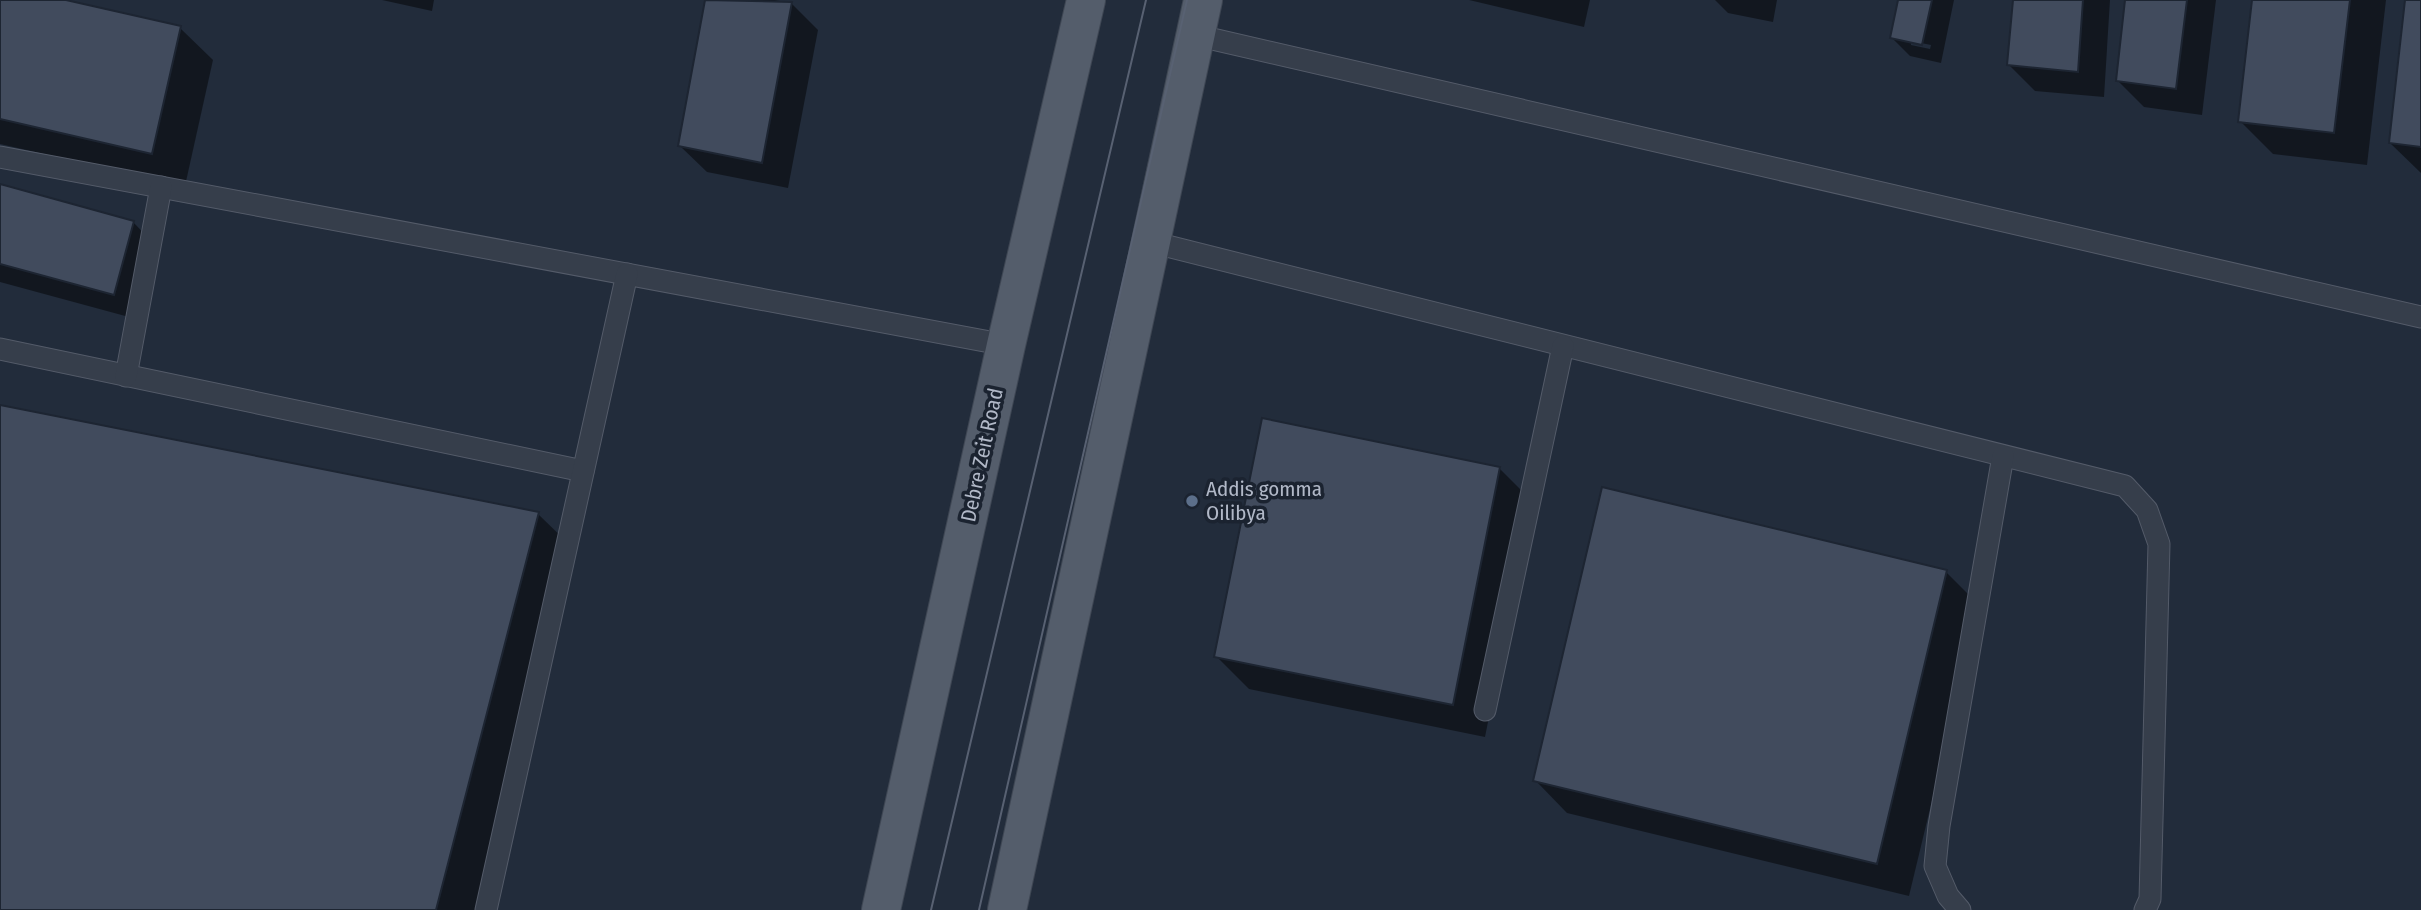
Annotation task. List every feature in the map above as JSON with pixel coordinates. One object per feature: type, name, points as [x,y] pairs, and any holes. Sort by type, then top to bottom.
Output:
[{"type":"main road","name":"Debre Zeit Road","points":[[881,910],[1006,345],[1086,0]]},
{"type":"main road","points":[[1007,910],[1199,17]]},
{"type":"lane","points":[[1199,17],[2421,317]]},
{"type":"lane","points":[[0,156],[1006,345]]},
{"type":"lane","points":[[126,376],[161,187]]},
{"type":"lane","points":[[1151,242],[2125,486],[2147,510],[2159,544],[2150,899],[2145,910]]},
{"type":"lane","points":[[486,910],[627,274]]},
{"type":"lane","points":[[1485,710],[1563,346]]},
{"type":"lane","points":[[0,349],[583,471]]},
{"type":"lane","points":[[1960,910],[1948,896],[1935,866],[1939,826],[2003,456]]},
{"type":"building","points":[[0,0],[66,0],[181,26],[152,154],[0,119]]},
{"type":"building","points":[[705,0],[792,2],[762,163],[678,146]]},
{"type":"building","points":[[1898,0],[1932,0],[1922,45],[1890,38]]},
{"type":"building","points":[[2013,0],[2083,0],[2078,72],[2007,65]]},
{"type":"building","points":[[2125,0],[2187,0],[2176,89],[2116,81]]},
{"type":"building","points":[[2252,0],[2350,0],[2334,133],[2238,122]]},
{"type":"building","points":[[2405,0],[2421,0],[2421,147],[2389,143]]},
{"type":"building","points":[[0,184],[134,221],[114,295],[0,264]]},
{"type":"building","points":[[0,405],[539,512],[436,910],[0,910]]},
{"type":"building","points":[[1262,418],[1500,467],[1453,705],[1214,657]]},
{"type":"building","points":[[1602,487],[1947,570],[1877,864],[1533,781]]},
{"type":"tram line","points":[[931,910],[1146,0]]},
{"type":"tram line","points":[[979,910],[1187,0]]},
{"type":"place","name":"Addis gomma Oilibya","points":[[1192,501]]}]
